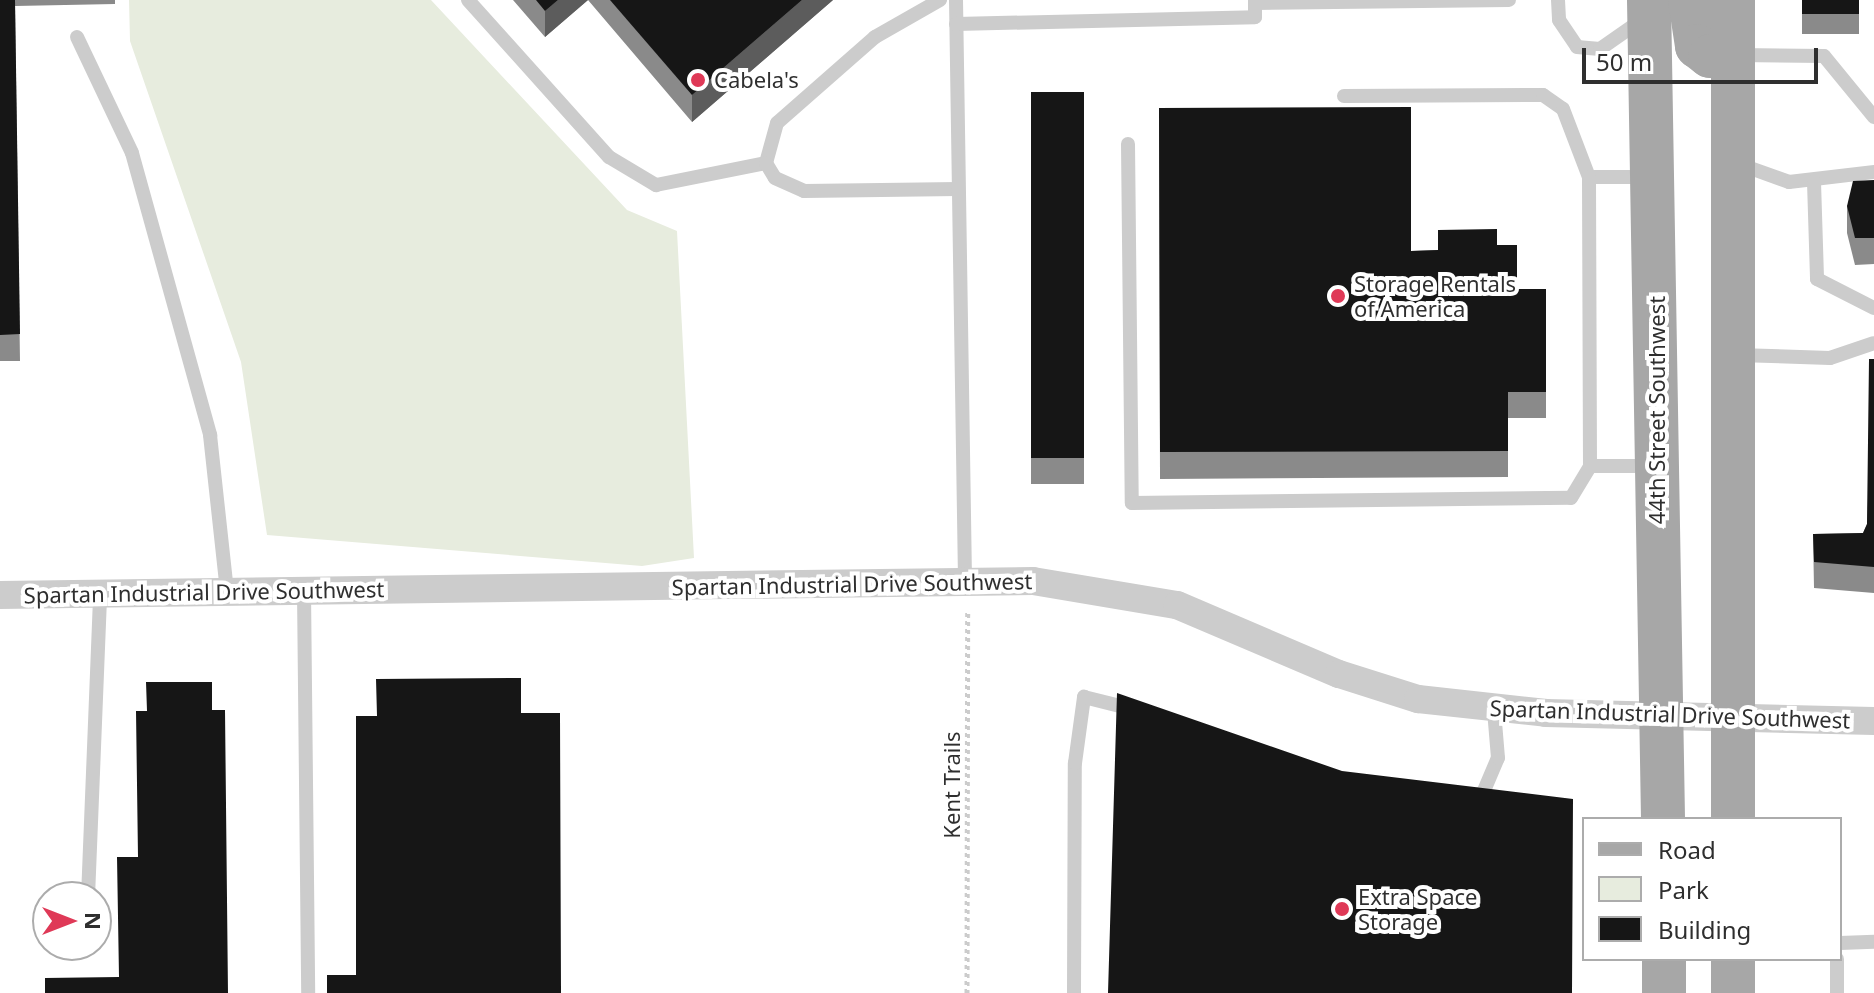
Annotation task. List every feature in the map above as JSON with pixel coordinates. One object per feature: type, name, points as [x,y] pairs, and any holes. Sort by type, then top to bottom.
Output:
[{"type":"main road","points":[[1690,0],[1697,46],[1710,56],[1733,56]]},
{"type":"main road","points":[[1733,0],[1733,817]]},
{"type":"main road","name":"44th Street Southwest","points":[[1649,7],[1655,177],[1658,716],[1663,817]]},
{"type":"main road","points":[[1664,961],[1664,993]]},
{"type":"main road","points":[[1733,961],[1733,993]]},
{"type":"street","name":"Spartan Industrial Drive Southwest","points":[[0,595],[965,578],[1105,588],[1177,605],[1339,674],[1418,699],[1494,710],[1874,721]]},
{"type":"lane","points":[[468,0],[609,157],[656,185],[766,163]]},
{"type":"lane","points":[[940,0],[887,28],[777,123],[766,163],[775,178],[804,191],[958,189]]},
{"type":"lane","points":[[956,0],[965,578]]},
{"type":"lane","points":[[956,24],[1255,17],[1255,1],[1509,0]]},
{"type":"lane","points":[[1558,0],[1559,20],[1577,47],[1600,49],[1649,7]]},
{"type":"lane","points":[[77,37],[132,153],[206,420],[227,592]]},
{"type":"lane","points":[[1733,56],[1824,56],[1874,117]]},
{"type":"lane","points":[[1128,144],[1132,503],[1571,498],[1590,466],[1589,177],[1563,109],[1543,95],[1344,96]]},
{"type":"lane","points":[[1732,160],[1755,173],[1814,182],[1874,172]]},
{"type":"lane","points":[[1589,177],[1655,177]]},
{"type":"lane","points":[[1814,182],[1817,279],[1874,308]]},
{"type":"lane","points":[[1732,355],[1830,358],[1874,343]]},
{"type":"lane","points":[[1590,466],[1657,466]]},
{"type":"lane","points":[[304,591],[308,993]]},
{"type":"lane","points":[[89,881],[100,594]]},
{"type":"lane","points":[[1074,993],[1075,763],[1084,697],[1145,712]]},
{"type":"lane","points":[[1450,801],[1483,793],[1498,758],[1494,710]]},
{"type":"lane","points":[[1842,943],[1874,942]]},
{"type":"lane","points":[[1837,961],[1837,993]]},
{"type":"path","name":"Kent Trails","points":[[965,578],[967,993]]},
{"type":"green space","points":[[129,0],[431,0],[627,210],[677,231],[694,558],[642,566],[267,535],[241,362],[130,41]]},
{"type":"building","points":[[0,0],[15,0],[20,334],[0,335]]},
{"type":"building","points":[[536,0],[558,0],[545,11]]},
{"type":"building","points":[[610,0],[802,0],[692,95]]},
{"type":"building","points":[[1802,0],[1859,0],[1859,14],[1802,14]]},
{"type":"building","points":[[1031,92],[1084,92],[1084,458],[1031,458]]},
{"type":"building","name":"Storage Rentals of America","points":[[1411,107],[1411,251],[1438,250],[1438,230],[1497,229],[1497,245],[1517,245],[1517,289],[1546,289],[1546,392],[1508,392],[1508,451],[1160,452],[1159,108]]},
{"type":"building","points":[[1874,180],[1874,238],[1855,238],[1847,206],[1853,181]]},
{"type":"building","points":[[1869,359],[1874,359],[1874,567],[1814,562],[1813,534],[1863,533],[1867,524]]},
{"type":"building","points":[[521,678],[521,713],[560,713],[561,993],[327,993],[327,975],[356,975],[356,716],[377,716],[376,679]]},
{"type":"building","points":[[146,682],[212,682],[212,710],[225,710],[228,993],[45,993],[45,978],[119,977],[117,857],[138,857],[136,711],[147,711]]},
{"type":"building","name":"Extra Space Storage","points":[[1117,693],[1342,771],[1573,799],[1572,993],[1108,993]]},
{"type":"place","name":"Cabela's","points":[[698,80]]},
{"type":"place","name":"Storage Rentals of America","points":[[1338,296]]},
{"type":"place","name":"Extra Space Storage","points":[[1342,909]]}]
